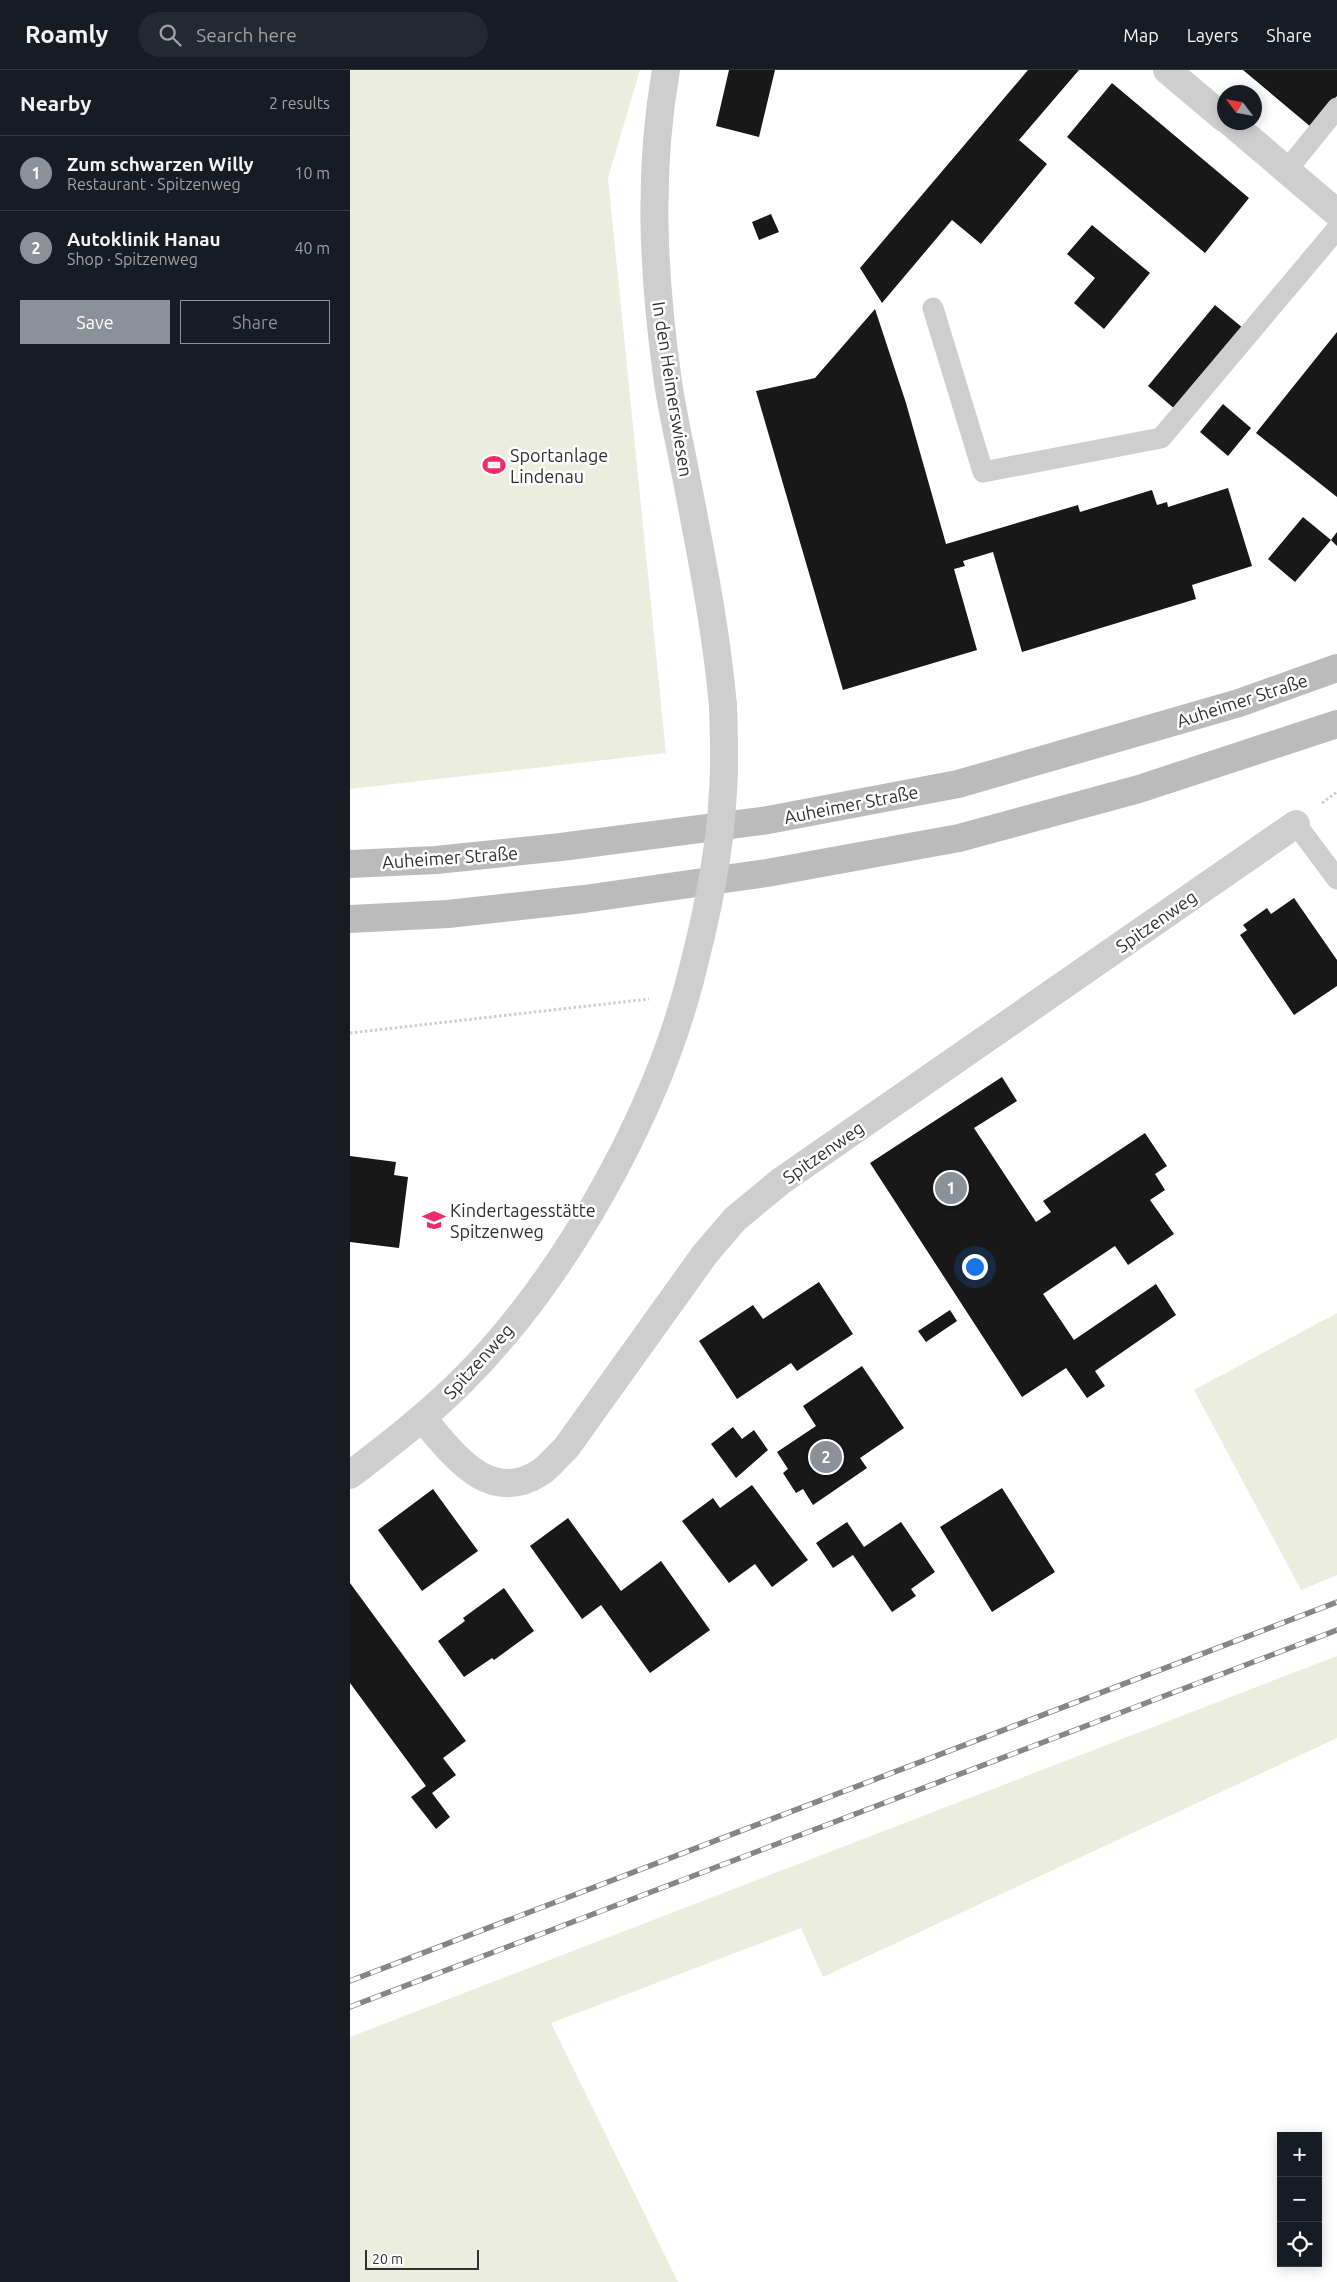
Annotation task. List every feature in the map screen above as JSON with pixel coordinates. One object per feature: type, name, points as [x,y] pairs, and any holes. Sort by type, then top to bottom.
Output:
[{"type":"main road","name":"Auheimer Straße","points":[[350,864],[436,860],[571,846],[768,820],[958,784],[1110,742],[1239,703],[1337,668]]},
{"type":"main road","points":[[350,919],[448,914],[584,899],[767,872],[959,838],[1139,789],[1337,724]]},
{"type":"street","name":"In den Heimerswiesen","points":[[666,70],[654,155],[653,233],[658,298],[667,377],[717,646],[723,706],[724,775],[720,834],[702,937],[688,987]]},
{"type":"street","points":[[1167,70],[1217,112]]},
{"type":"street","points":[[1240,130],[1337,213]]},
{"type":"street","name":"Spitzenweg","points":[[423,1419],[455,1456],[473,1473],[492,1481],[521,1482],[542,1471],[566,1448],[705,1254],[735,1219],[781,1181],[1296,824]]},
{"type":"street","name":"Spitzenweg","points":[[350,1475],[423,1419],[464,1379],[509,1330],[590,1213],[624,1150],[657,1081],[676,1034],[688,987]]},
{"type":"lane","points":[[1287,170],[1337,108]]},
{"type":"lane","points":[[933,308],[983,472],[1152,440],[1161,438],[1337,229]]},
{"type":"lane","points":[[1296,824],[1337,878]]},
{"type":"path","points":[[350,1033],[688,987]]},
{"type":"green space","name":"Sportanlage Lindenau","points":[[350,70],[640,70],[608,178],[666,753],[350,789]]},
{"type":"green space","points":[[1337,1313],[1337,1575],[1301,1590],[1194,1390]]},
{"type":"green space","points":[[1337,1656],[1337,1738],[823,1977],[801,1928],[551,2023],[678,2282],[350,2282],[350,2037]]},
{"type":"building","points":[[729,70],[775,70],[759,137],[716,126]]},
{"type":"building","points":[[1028,70],[1079,70],[1019,140],[1047,164],[981,244],[952,220],[882,303],[860,268]]},
{"type":"building","points":[[1243,70],[1337,70],[1337,96],[1311,127]]},
{"type":"building","points":[[1112,83],[1249,198],[1205,253],[1067,137]]},
{"type":"building","points":[[771,214],[779,232],[759,240],[752,222]]},
{"type":"building","points":[[1092,225],[1150,273],[1104,329],[1074,303],[1095,278],[1067,254]]},
{"type":"building","points":[[1215,305],[1243,328],[1176,410],[1148,386]]},
{"type":"building","points":[[875,309],[906,403],[946,544],[1078,505],[1080,512],[1152,490],[1157,505],[1167,502],[1168,507],[1228,488],[1252,566],[1192,585],[1196,599],[1022,652],[993,552],[963,561],[965,566],[954,569],[977,650],[843,690],[756,391],[815,378]]},
{"type":"building","points":[[1337,332],[1337,497],[1256,433]]},
{"type":"building","points":[[1223,404],[1251,428],[1228,456],[1200,432]]},
{"type":"building","points":[[1303,517],[1331,540],[1295,582],[1268,559]]},
{"type":"building","points":[[1337,532],[1337,546],[1331,540]]},
{"type":"building","points":[[1294,898],[1337,960],[1337,986],[1294,1015],[1240,935],[1247,930],[1243,925],[1267,908],[1271,914]]},
{"type":"building","points":[[1002,1077],[1017,1101],[974,1128],[1036,1222],[1051,1212],[1043,1201],[1145,1133],[1167,1166],[1155,1174],[1165,1190],[1150,1200],[1174,1234],[1128,1265],[1115,1246],[1043,1294],[1074,1340],[1156,1284],[1176,1315],[1095,1371],[1105,1386],[1087,1398],[1066,1368],[1022,1397],[870,1163]]},
{"type":"building","points":[[350,1156],[396,1162],[394,1175],[408,1177],[399,1248],[350,1242]]},
{"type":"building","points":[[819,1282],[853,1334],[797,1371],[791,1363],[737,1399],[699,1341],[753,1305],[763,1319]]},
{"type":"building","points":[[950,1310],[957,1321],[926,1342],[918,1331]]},
{"type":"building","points":[[862,1366],[904,1428],[860,1458],[867,1468],[813,1505],[803,1489],[796,1493],[783,1473],[788,1469],[777,1452],[816,1426],[803,1406]]},
{"type":"building","points":[[733,1427],[742,1439],[754,1430],[768,1450],[736,1478],[711,1444]]},
{"type":"building","points":[[752,1485],[808,1560],[772,1587],[755,1564],[729,1583],[682,1521],[713,1498],[720,1508]]},
{"type":"building","points":[[1002,1488],[1055,1572],[992,1612],[940,1527]]},
{"type":"building","points":[[433,1489],[478,1551],[422,1591],[378,1530]]},
{"type":"building","points":[[568,1518],[621,1591],[661,1561],[710,1630],[650,1673],[601,1605],[582,1619],[530,1546]]},
{"type":"building","points":[[847,1522],[864,1547],[901,1522],[935,1572],[911,1589],[916,1596],[892,1612],[853,1555],[833,1568],[816,1543]]},
{"type":"building","points":[[350,1583],[466,1741],[443,1758],[456,1775],[432,1793],[450,1817],[436,1829],[411,1797],[426,1786],[350,1683]]},
{"type":"building","points":[[504,1588],[534,1631],[494,1660],[492,1658],[464,1677],[438,1641],[465,1621],[463,1618]]},
{"type":"railway","points":[[350,1981],[1337,1602]]},
{"type":"railway","points":[[350,2007],[1337,1630]]},
{"type":"place","name":"Sportanlage Lindenau","points":[[494,465]]},
{"type":"place","name":"Zum schwarzen Willy","points":[[951,1188]]},
{"type":"place","name":"Kindertagesstätte Spitzenweg","points":[[434,1220]]},
{"type":"place","name":"Autoklinik Hanau","points":[[826,1457]]}]
